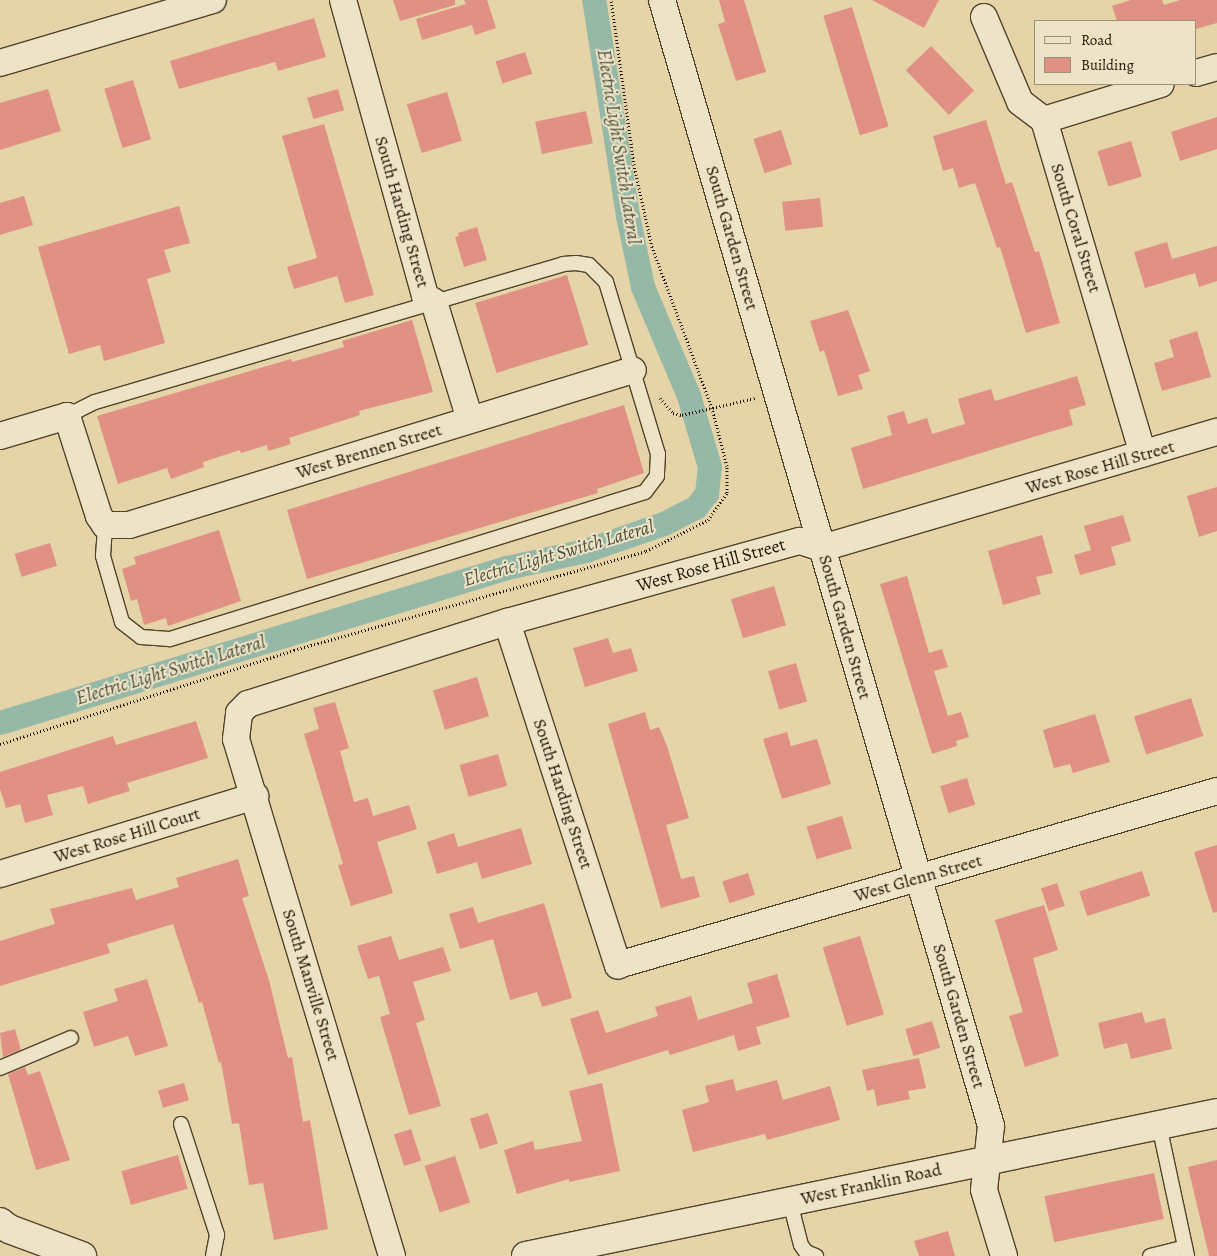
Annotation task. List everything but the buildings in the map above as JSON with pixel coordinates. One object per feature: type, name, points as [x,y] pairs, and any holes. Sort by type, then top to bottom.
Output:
[{"type":"street","points":[[0,63],[212,0]]},
{"type":"street","name":"South Harding Street","points":[[344,0],[425,296],[434,302],[470,420]]},
{"type":"street","name":"South Garden Street","points":[[662,0],[991,1126],[984,1190],[1004,1256]]},
{"type":"street","points":[[984,17],[1020,102],[1044,120],[1158,85]]},
{"type":"street","points":[[1197,73],[1217,67]]},
{"type":"street","name":"South Coral Street","points":[[1044,120],[1143,454]]},
{"type":"street","name":"West Brennen Street","points":[[105,525],[129,525],[633,370]]},
{"type":"street","points":[[0,436],[68,416],[94,507],[105,525]]},
{"type":"street","name":"West Rose Hill Street","points":[[239,713],[248,704],[270,695],[507,622],[800,541],[822,548],[1217,432]]},
{"type":"street","name":"South Harding Street","points":[[507,622],[618,965]]},
{"type":"street","name":"South Manville Street","points":[[239,713],[236,740],[255,796],[392,1256]]},
{"type":"street","name":"West Glenn Street","points":[[618,965],[1217,791]]},
{"type":"street","name":"West Rose Hill Court","points":[[0,874],[255,796]]},
{"type":"street","name":"West Franklin Road","points":[[526,1256],[599,1249],[790,1202],[1217,1112]]},
{"type":"street","points":[[0,1222],[9,1229],[82,1256]]},
{"type":"lane","points":[[68,416],[96,402],[563,264],[589,265],[606,282],[659,465],[657,476],[645,492],[169,639],[141,637],[122,622],[103,556],[105,525]]},
{"type":"lane","points":[[0,1068],[71,1038]]},
{"type":"lane","points":[[181,1124],[217,1235],[213,1256]]},
{"type":"lane","points":[[1150,1256],[1186,1252],[1159,1125]]},
{"type":"lane","points":[[790,1202],[801,1246],[806,1252],[816,1256]]},
{"type":"path","points":[[0,744],[294,650],[646,551],[708,520],[727,493],[727,466],[712,408],[652,247],[634,165],[611,0]]},
{"type":"path","points":[[682,415],[777,392]]},
{"type":"waterway","name":"Electric Light Switch Lateral","points":[[0,723],[507,568],[586,551],[664,524],[696,508],[707,494],[710,467],[689,396],[643,287],[628,216],[594,0]]}]
